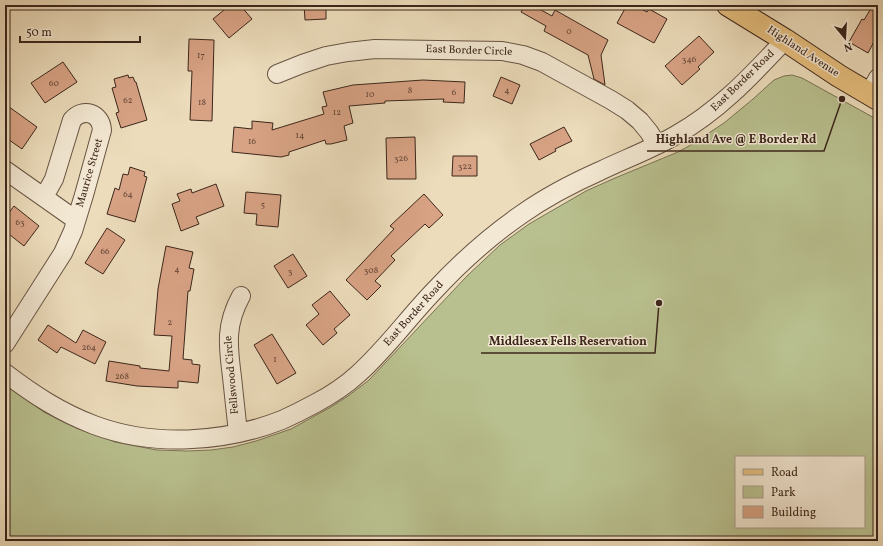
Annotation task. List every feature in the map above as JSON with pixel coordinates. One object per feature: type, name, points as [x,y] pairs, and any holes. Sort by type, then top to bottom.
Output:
[{"type":"main road","name":"Highland Avenue","points":[[728,5],[828,68],[875,90]]},
{"type":"street","name":"East Border Road","points":[[5,373],[38,398],[64,412],[96,426],[149,438],[185,440],[211,438],[259,428],[282,420],[342,387],[358,374],[434,291],[484,242],[535,206],[572,184],[657,145],[696,123],[728,98],[785,40]]},
{"type":"street","name":"East Border Circle","points":[[277,74],[326,56],[375,49],[512,52],[542,62],[627,110],[640,120],[657,145]]},
{"type":"street","name":"Maurice Street","points":[[5,344],[64,253],[68,243],[84,195],[102,130],[100,122],[91,113],[83,113],[72,120],[54,179],[44,196]]},
{"type":"street","name":"Maurice Street","points":[[5,170],[76,220]]},
{"type":"street","name":"Fellswood Circle","points":[[238,433],[228,342],[233,310],[240,296]]},
{"type":"green space","points":[[792,75],[802,78],[878,120],[878,541],[5,541],[5,385],[44,412],[64,422],[115,442],[157,450],[187,451],[233,447],[291,429],[331,407],[369,380],[467,276],[500,245],[529,224],[586,191],[689,146],[724,123],[774,80]]},
{"type":"building","points":[[230,5],[240,5],[252,19],[229,38],[213,19]]},
{"type":"building","points":[[304,5],[326,5],[326,19],[305,20]]},
{"type":"building","points":[[525,5],[532,5],[552,16],[555,10],[608,40],[601,55],[605,85],[594,79],[588,55],[544,31],[546,26],[521,12]]},
{"type":"building","points":[[627,5],[634,5],[647,12],[649,9],[667,19],[654,43],[617,23]]},
{"type":"building","points":[[873,5],[878,5],[878,34],[868,53],[849,42],[862,19],[864,20]]},
{"type":"building","points":[[699,36],[714,52],[698,67],[700,69],[682,85],[665,66]]},
{"type":"building","points":[[189,39],[214,40],[212,121],[190,120],[192,71],[188,71]]},
{"type":"building","points":[[63,62],[77,82],[45,103],[31,83]]},
{"type":"building","points":[[128,75],[129,78],[133,77],[136,82],[147,120],[121,128],[116,113],[119,112],[112,88],[116,87],[114,79]]},
{"type":"building","points":[[501,77],[520,85],[512,104],[493,96]]},
{"type":"building","points":[[423,80],[465,82],[464,103],[443,102],[444,99],[385,101],[385,103],[349,106],[353,123],[344,126],[347,140],[326,144],[325,140],[289,152],[289,155],[281,157],[232,152],[234,127],[252,129],[252,121],[273,123],[272,130],[324,114],[322,107],[327,106],[323,92],[353,85]]},
{"type":"building","points":[[5,104],[37,127],[22,149],[5,137]]},
{"type":"building","points":[[564,127],[572,141],[555,149],[556,151],[539,160],[530,144]]},
{"type":"building","points":[[415,137],[416,179],[387,179],[386,138]]},
{"type":"building","points":[[453,156],[477,156],[477,176],[452,176]]},
{"type":"building","points":[[130,167],[145,172],[144,176],[147,177],[135,222],[107,214],[115,188],[119,190],[123,174],[128,175]]},
{"type":"building","points":[[216,184],[224,206],[196,217],[199,224],[181,231],[172,204],[180,201],[177,194],[191,189],[192,193]]},
{"type":"building","points":[[246,192],[281,195],[278,227],[256,225],[257,214],[244,213]]},
{"type":"building","points":[[424,194],[443,215],[429,228],[425,224],[391,256],[395,260],[375,281],[381,286],[367,300],[346,280],[394,229],[390,226]]},
{"type":"building","points":[[14,206],[39,226],[24,246],[5,231],[5,218]]},
{"type":"building","points":[[107,228],[125,240],[103,274],[85,263]]},
{"type":"building","points":[[166,246],[193,252],[189,268],[194,269],[190,291],[188,291],[183,359],[192,360],[192,364],[200,365],[198,383],[178,381],[178,388],[137,386],[106,381],[109,361],[140,366],[140,368],[169,371],[172,336],[154,335],[158,289]]},
{"type":"building","points":[[293,254],[307,276],[288,288],[274,266]]},
{"type":"building","points":[[330,291],[350,315],[334,329],[337,333],[323,345],[306,325],[319,314],[312,305]]},
{"type":"building","points":[[48,325],[76,343],[83,330],[106,342],[95,364],[61,347],[57,353],[38,340]]},
{"type":"building","points":[[272,334],[296,373],[277,384],[254,345]]},
{"type":"place","name":"Highland Ave @ E Border Rd","points":[[842,99]]},
{"type":"place","name":"Middlesex Fells Reservation","points":[[659,303]]}]
